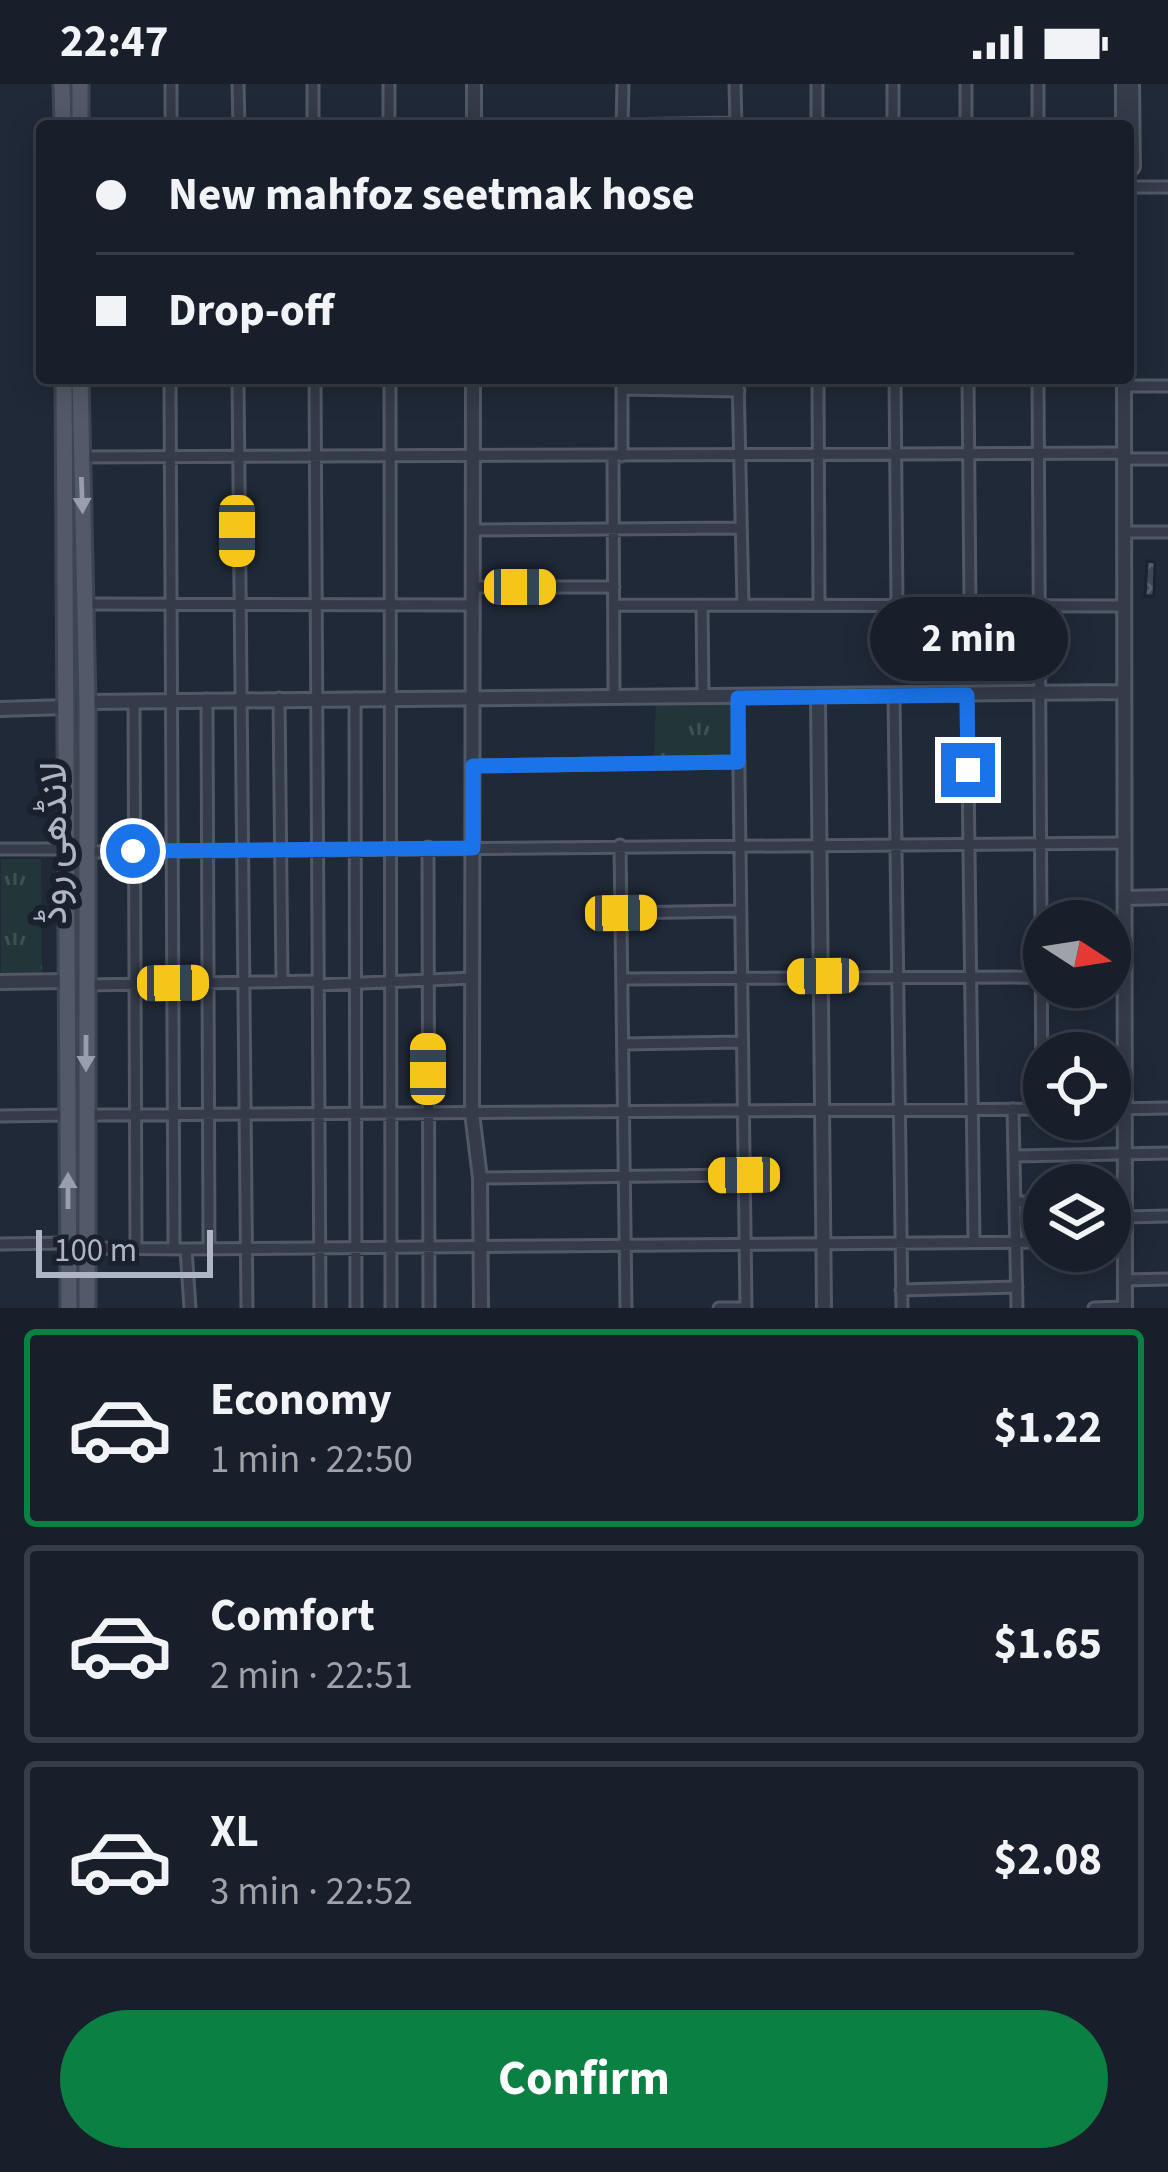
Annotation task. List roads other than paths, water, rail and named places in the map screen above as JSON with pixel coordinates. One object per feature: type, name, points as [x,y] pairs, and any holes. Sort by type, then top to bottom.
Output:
[{"type":"main road","points":[[62,84],[62,120]]},
{"type":"main road","points":[[80,84],[80,120]]},
{"type":"main road","name":"لانڈھی روڈ","points":[[64,384],[69,1308]]},
{"type":"main road","name":"لانڈھی روڈ","points":[[80,384],[88,702],[87,1308]]},
{"type":"street","points":[[171,84],[171,120]]},
{"type":"street","points":[[238,84],[239,120]]},
{"type":"street","points":[[313,84],[313,120]]},
{"type":"street","points":[[388,84],[389,120]]},
{"type":"street","points":[[474,120],[475,84]]},
{"type":"street","points":[[622,120],[623,84]]},
{"type":"street","points":[[735,84],[736,120]]},
{"type":"street","points":[[817,84],[817,120]]},
{"type":"street","points":[[893,84],[893,120]]},
{"type":"street","points":[[966,84],[966,120]]},
{"type":"street","points":[[1038,84],[1038,120]]},
{"type":"street","points":[[1124,120],[1128,84]]},
{"type":"street","points":[[1128,84],[1130,120]]},
{"type":"street","points":[[1134,187],[1168,187]]},
{"type":"street","points":[[1134,383],[1168,386]]},
{"type":"street","points":[[170,384],[173,1114],[180,1248],[190,1308]]},
{"type":"street","points":[[238,384],[248,1308]]},
{"type":"street","points":[[314,384],[320,1308]]},
{"type":"street","points":[[390,384],[391,1308]]},
{"type":"street","points":[[473,384],[472,1114],[480,1178],[481,1308]]},
{"type":"street","points":[[614,697],[614,529],[622,384],[739,392]]},
{"type":"street","points":[[738,384],[742,605]]},
{"type":"street","points":[[818,384],[819,605]]},
{"type":"street","points":[[895,384],[897,605]]},
{"type":"street","points":[[968,384],[970,606]]},
{"type":"street","points":[[1038,384],[1042,900]]},
{"type":"street","points":[[1124,384],[1124,898],[1168,897]]},
{"type":"street","points":[[81,458],[1040,453],[1168,459]]},
{"type":"street","points":[[473,530],[741,528]]},
{"type":"street","points":[[1124,532],[1168,532]]},
{"type":"street","points":[[473,587],[614,587]]},
{"type":"street","points":[[65,604],[473,604]]},
{"type":"street","points":[[614,605],[1124,606]]},
{"type":"street","points":[[702,605],[704,696]]},
{"type":"street","points":[[88,702],[1124,692]]},
{"type":"street","points":[[967,695],[974,1242]]},
{"type":"street","points":[[894,696],[902,1308]]},
{"type":"street","points":[[279,698],[282,981]]},
{"type":"street","points":[[355,698],[356,1308]]},
{"type":"street","points":[[718,1308],[746,1308],[738,698]]},
{"type":"street","points":[[818,698],[824,1308]]},
{"type":"street","points":[[207,699],[209,1247]]},
{"type":"street","points":[[134,701],[136,1248]]},
{"type":"street","points":[[0,710],[67,707]]},
{"type":"street","points":[[473,766],[738,762]]},
{"type":"street","points":[[87,852],[1124,843]]},
{"type":"street","points":[[620,845],[626,1308]]},
{"type":"street","points":[[428,847],[429,1308]]},
{"type":"street","points":[[0,849],[67,849]]},
{"type":"street","points":[[621,913],[740,911]]},
{"type":"street","points":[[622,979],[1023,976]]},
{"type":"street","points":[[87,985],[472,978]]},
{"type":"street","points":[[0,982],[66,981]]},
{"type":"street","points":[[623,1044],[742,1042]]},
{"type":"street","points":[[1131,1108],[1168,1108]]},
{"type":"street","points":[[1013,1109],[1017,1308]]},
{"type":"street","points":[[86,1115],[1023,1109]]},
{"type":"street","points":[[0,1116],[67,1115]]},
{"type":"street","points":[[1123,1140],[1123,1164]]},
{"type":"street","points":[[1015,1156],[1168,1153]]},
{"type":"street","points":[[480,1178],[744,1175]]},
{"type":"street","points":[[1016,1202],[1023,1202]]},
{"type":"street","points":[[1131,1216],[1168,1216]]},
{"type":"street","points":[[86,1249],[1023,1242]]},
{"type":"street","points":[[0,1244],[68,1243]]},
{"type":"street","points":[[1094,1308],[1125,1308],[1124,1272]]},
{"type":"street","points":[[1125,1280],[1168,1280]]},
{"type":"street","points":[[902,1290],[1017,1287]]}]
